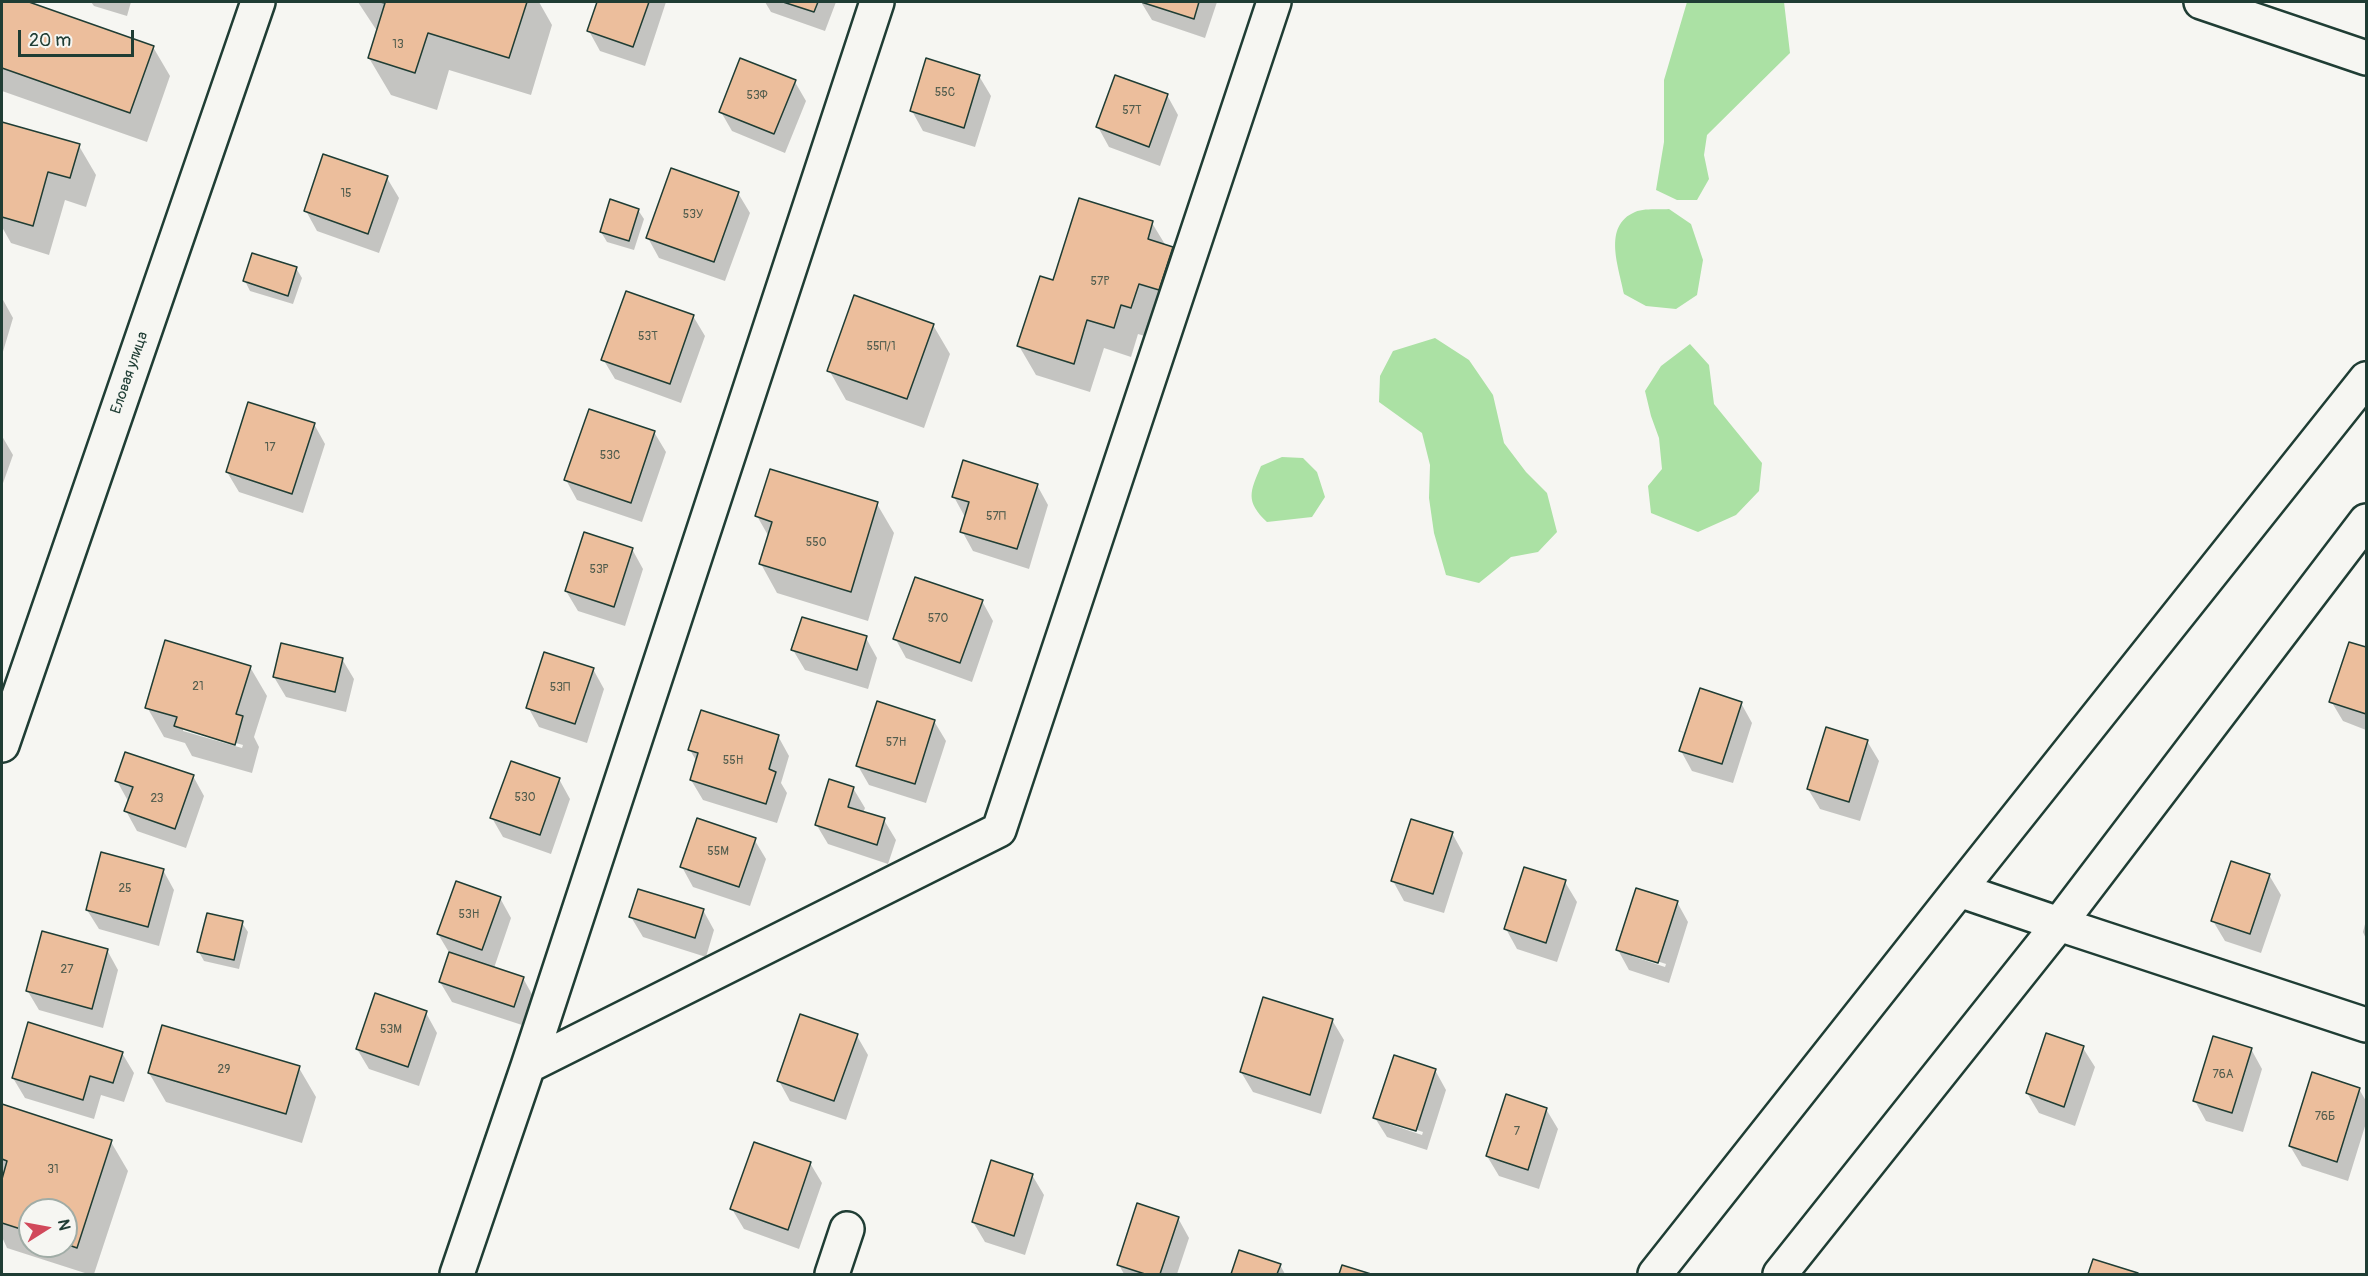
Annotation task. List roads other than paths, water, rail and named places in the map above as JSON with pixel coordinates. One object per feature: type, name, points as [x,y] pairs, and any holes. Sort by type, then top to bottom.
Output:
[{"type":"street","name":"Еловая улица","points":[[2,745],[258,2]]},
{"type":"street","points":[[457,1275],[528,1066],[877,2]]},
{"type":"street","points":[[528,1066],[999,830],[1274,2]]},
{"type":"street","points":[[2201,2],[2367,57]]},
{"type":"street","points":[[1655,1275],[2367,379]]},
{"type":"street","points":[[1780,1275],[2059,924],[2361,537]]},
{"type":"street","points":[[1959,890],[2367,1025]]},
{"type":"street","points":[[832,1275],[848,1229]]}]
